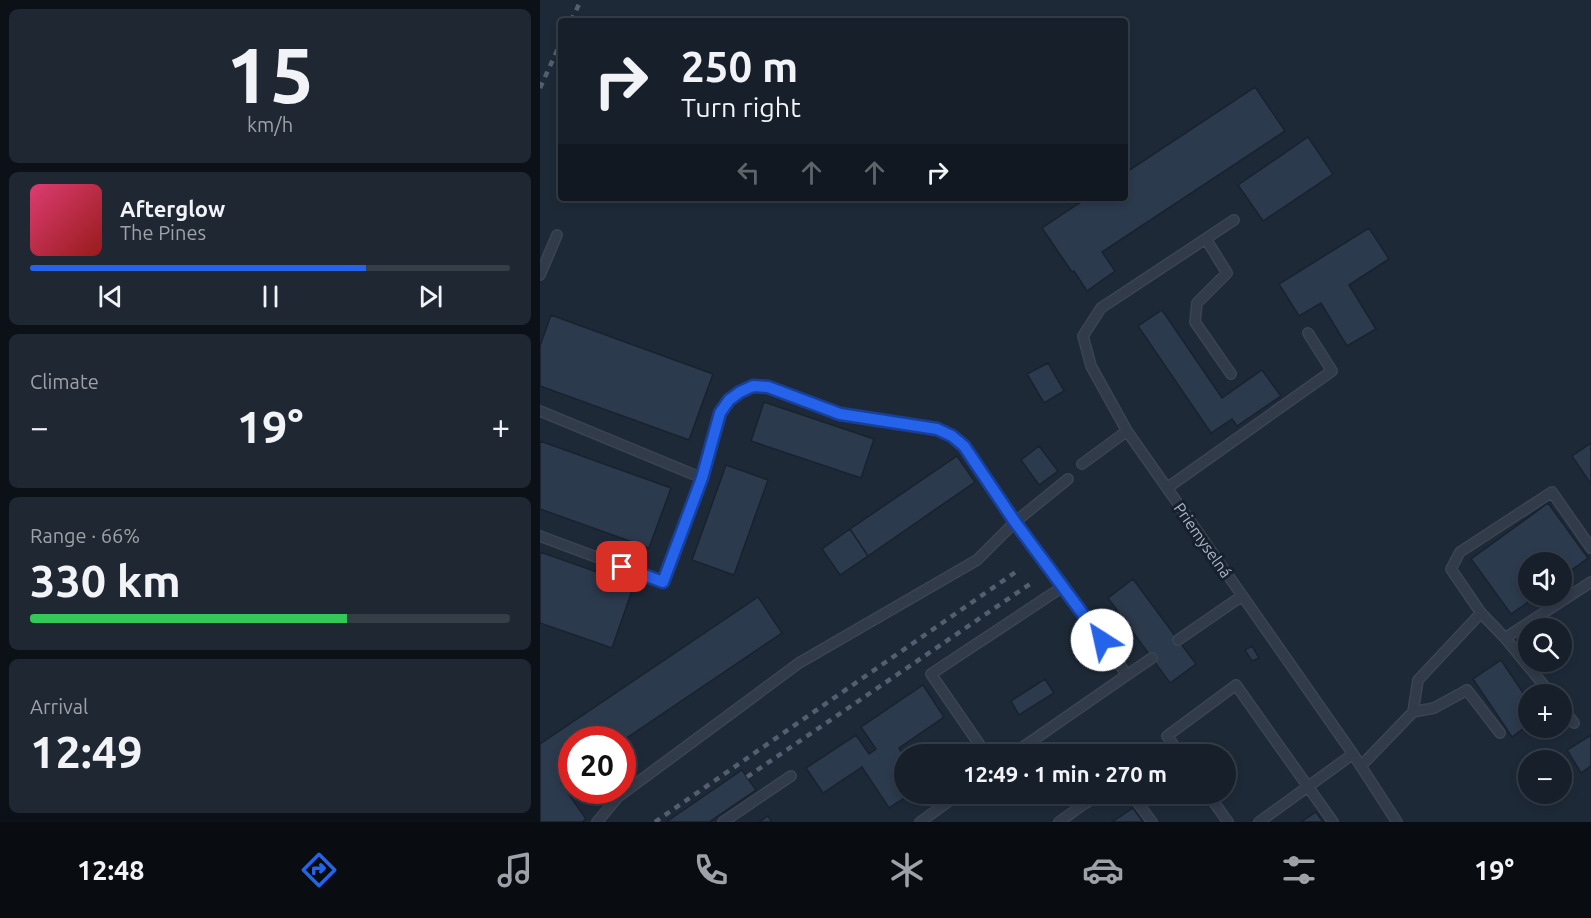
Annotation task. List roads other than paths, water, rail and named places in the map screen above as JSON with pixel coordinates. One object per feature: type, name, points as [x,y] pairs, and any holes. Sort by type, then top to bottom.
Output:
[{"type":"lane","points":[[1167,488],[1127,431],[1091,366],[1083,336],[1101,308],[1234,220]]},
{"type":"lane","points":[[540,275],[557,235]]},
{"type":"lane","points":[[1206,239],[1227,273],[1197,303],[1195,322],[1231,374]]},
{"type":"lane","name":"Priemyselná","points":[[1308,333],[1332,371],[1167,488],[1353,754],[1397,822]]},
{"type":"lane","points":[[540,536],[663,582],[702,478],[720,413],[729,400],[740,392],[753,386],[768,387],[840,414],[937,429],[952,436],[964,446],[1015,522],[1127,675]]},
{"type":"lane","points":[[540,411],[702,478]]},
{"type":"lane","points":[[1082,464],[1127,431]]},
{"type":"lane","points":[[597,822],[618,797],[799,663],[977,560],[1015,522],[1068,479]]},
{"type":"lane","points":[[1543,684],[1481,613],[1451,569],[1460,552],[1552,492],[1591,548]]},
{"type":"lane","points":[[1505,638],[1591,582]]},
{"type":"lane","points":[[979,744],[931,674],[1064,586]]},
{"type":"lane","points":[[1178,640],[1242,596]]},
{"type":"lane","points":[[1361,766],[1413,712],[1418,680],[1481,613]]},
{"type":"lane","points":[[1027,744],[1152,658]]},
{"type":"lane","points":[[1173,744],[1167,736],[1236,685],[1333,822]]},
{"type":"lane","points":[[1413,712],[1434,708],[1467,690],[1500,733]]},
{"type":"lane","points":[[1259,822],[1353,754]]},
{"type":"lane","points":[[723,822],[791,776]]},
{"type":"lane","points":[[920,822],[945,804]]},
{"type":"lane","points":[[1059,822],[1084,804]]},
{"type":"lane","points":[[1139,804],[1152,822]]},
{"type":"lane","points":[[1215,804],[1228,822]]},
{"type":"railway","points":[[572,18],[581,0]]},
{"type":"railway","points":[[540,88],[558,49]]},
{"type":"railway","points":[[655,822],[1020,569]]},
{"type":"railway","points":[[747,777],[1030,584]]}]
